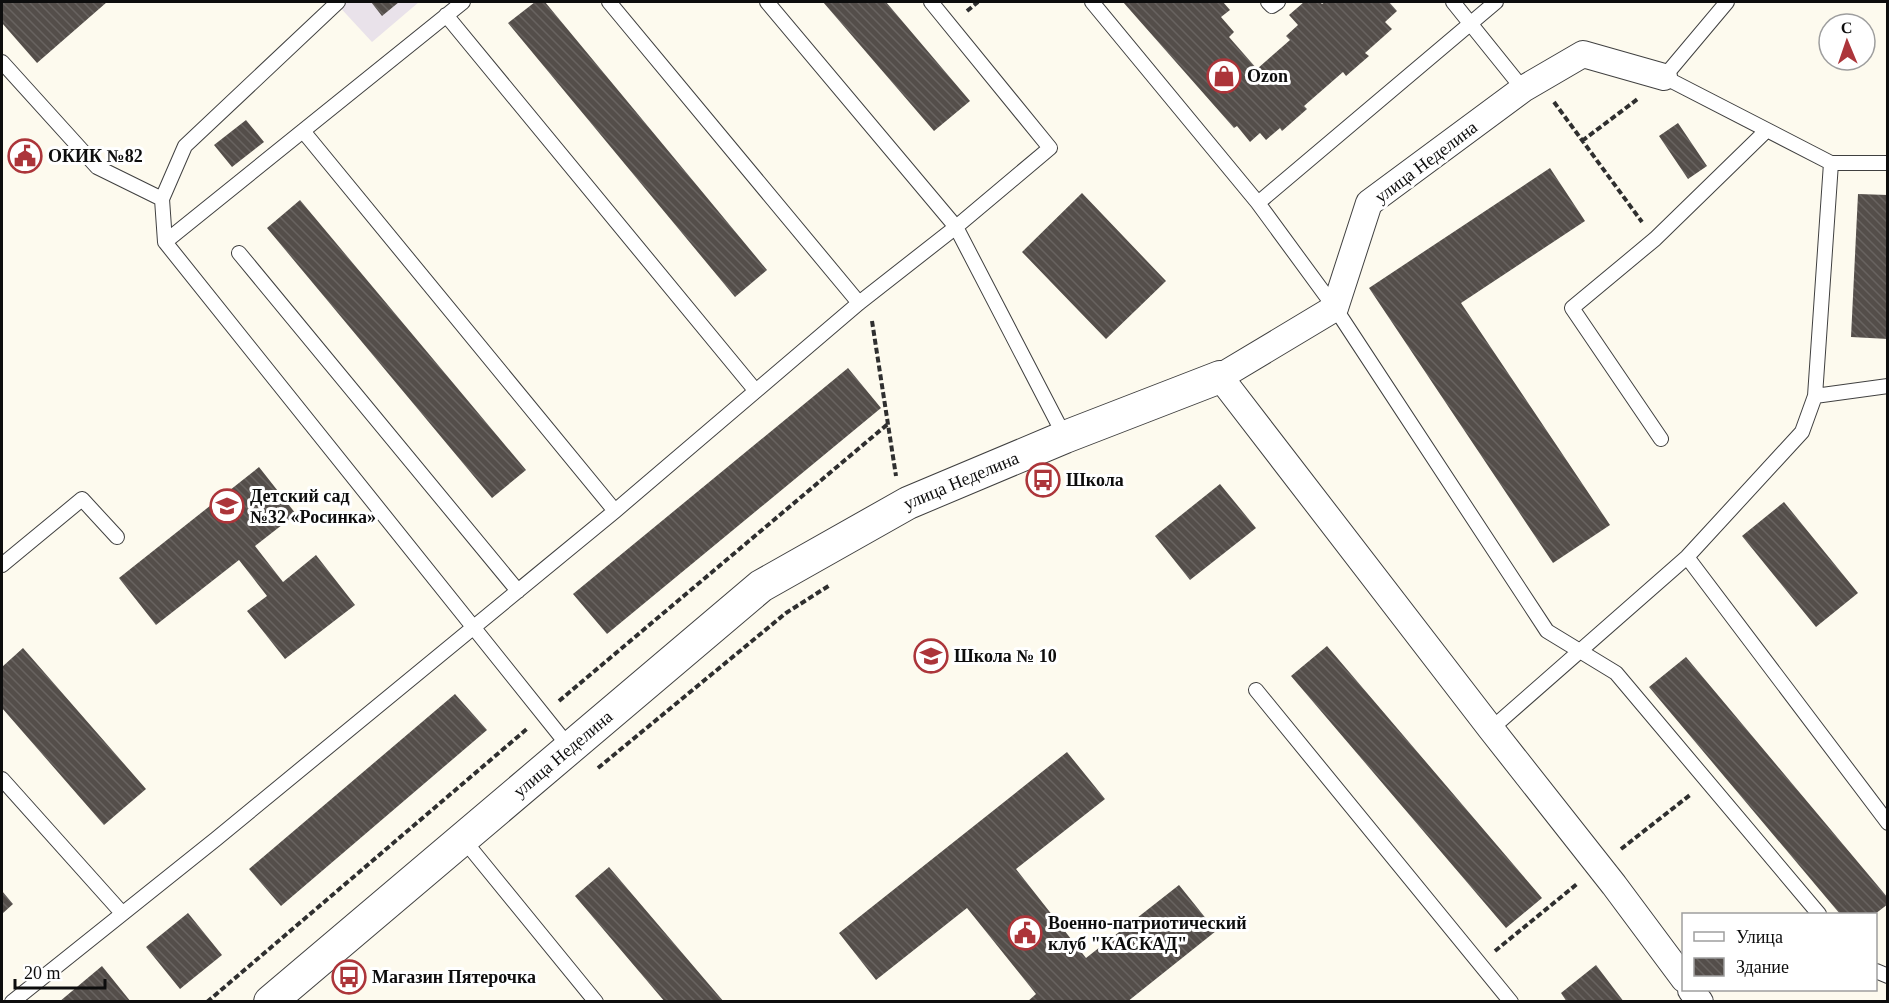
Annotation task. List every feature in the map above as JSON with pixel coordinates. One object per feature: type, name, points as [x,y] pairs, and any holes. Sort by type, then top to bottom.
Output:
[{"type":"street","name":"улица Неделина","points":[[270,1002],[761,586],[908,503],[1065,437],[1220,378],[1335,308],[1370,203],[1531,85],[1583,54],[1664,76]]},
{"type":"street","points":[[1220,378],[1491,729],[1600,866],[1682,978]]},
{"type":"lane","points":[[338,2],[185,146],[162,199],[165,242],[570,748]]},
{"type":"lane","points":[[165,242],[463,2]]},
{"type":"lane","points":[[609,2],[859,303]]},
{"type":"lane","points":[[767,2],[956,227],[1065,437]]},
{"type":"lane","points":[[12,1002],[216,839],[615,512],[873,291],[956,227],[1050,148],[931,2]]},
{"type":"lane","points":[[1092,2],[1258,203],[1335,308],[1547,631],[1616,673],[1817,913]]},
{"type":"lane","points":[[1268,2],[1272,6],[1278,2]]},
{"type":"lane","points":[[1453,2],[1531,85]]},
{"type":"lane","points":[[1258,203],[1496,2]]},
{"type":"lane","points":[[1727,2],[1664,76],[1831,163],[1887,163]]},
{"type":"lane","points":[[446,15],[755,390]]},
{"type":"lane","points":[[2,62],[97,167],[162,199]]},
{"type":"lane","points":[[1661,439],[1572,309],[1655,239],[1767,130]]},
{"type":"lane","points":[[303,131],[615,512]]},
{"type":"lane","points":[[1491,729],[1687,557],[1802,432],[1815,396],[1831,163]]},
{"type":"lane","points":[[239,253],[518,591]]},
{"type":"lane","points":[[1815,396],[1887,386]]},
{"type":"lane","points":[[2,565],[82,499],[117,537]]},
{"type":"lane","points":[[1687,557],[1887,824]]},
{"type":"lane","points":[[1256,690],[1511,1002]]},
{"type":"lane","points":[[2,779],[122,913]]},
{"type":"lane","points":[[462,839],[596,1002]]},
{"type":"path","points":[[1582,141],[1626,109],[1664,76]]},
{"type":"path","points":[[1531,85],[1582,141],[1655,239]]},
{"type":"path","points":[[873,291],[872,327],[897,477]]},
{"type":"path","points":[[592,773],[786,613],[833,584]]},
{"type":"path","points":[[1480,963],[1707,781]]},
{"type":"shaded area","points":[[335,2],[419,2],[372,42]]},
{"type":"building","points":[[2,2],[107,2],[37,63],[2,23]]},
{"type":"building","points":[[371,2],[399,2],[382,16]]},
{"type":"building","points":[[535,2],[545,2],[767,270],[735,297],[508,23]]},
{"type":"building","points":[[823,2],[886,2],[970,101],[934,131]]},
{"type":"building","points":[[1123,2],[1223,2],[1230,10],[1221,17],[1234,32],[1229,37],[1257,69],[1290,40],[1286,36],[1298,25],[1289,15],[1304,2],[1322,4],[1325,2],[1389,2],[1397,11],[1385,22],[1392,29],[1365,53],[1369,56],[1346,76],[1343,72],[1304,106],[1307,109],[1282,131],[1280,128],[1266,140],[1260,133],[1250,142],[1237,126],[1234,128]]},
{"type":"building","points":[[246,120],[264,142],[232,167],[214,145]]},
{"type":"building","points":[[1678,123],[1707,166],[1688,179],[1659,136]]},
{"type":"building","points":[[1550,168],[1585,221],[1461,303],[1610,525],[1553,563],[1369,288]]},
{"type":"building","points":[[1082,193],[1166,281],[1106,339],[1022,252]]},
{"type":"building","points":[[1858,194],[1888,195],[1888,339],[1851,337]]},
{"type":"building","points":[[300,200],[526,470],[492,498],[267,228]]},
{"type":"building","points":[[848,368],[881,408],[607,634],[573,594]]},
{"type":"building","points":[[259,467],[296,514],[255,546],[283,582],[316,555],[355,605],[285,659],[247,611],[267,596],[239,560],[156,625],[119,578]]},
{"type":"building","points":[[1220,484],[1256,528],[1190,580],[1155,536]]},
{"type":"building","points":[[1784,502],[1858,593],[1816,627],[1742,536]]},
{"type":"building","points":[[1327,646],[1542,898],[1506,928],[1291,676]]},
{"type":"building","points":[[23,648],[146,789],[104,825],[2,708],[2,667]]},
{"type":"building","points":[[1686,657],[1888,898],[1888,904],[1876,913],[1839,913],[1649,687]]},
{"type":"building","points":[[455,694],[487,730],[281,906],[249,869]]},
{"type":"building","points":[[1067,752],[1105,799],[1016,869],[1086,958],[1179,885],[1216,931],[1127,1002],[1027,1002],[1036,994],[967,908],[876,980],[839,933]]},
{"type":"building","points":[[609,867],[724,1002],[665,1002],[575,896]]},
{"type":"building","points":[[2,891],[13,904],[2,914]]},
{"type":"building","points":[[188,913],[222,955],[180,989],[146,947]]},
{"type":"building","points":[[1596,965],[1624,1002],[1567,1002],[1561,993]]},
{"type":"building","points":[[102,966],[131,1002],[59,1002]]},
{"type":"place","name":"Ozon","points":[[1224,76]]},
{"type":"place","name":"ОКИК №82","points":[[25,156]]},
{"type":"place","name":"Школа","points":[[1043,480]]},
{"type":"place","name":"Детский сад №32 «Росинка»","points":[[227,506]]},
{"type":"place","name":"Школа № 10","points":[[931,656]]},
{"type":"place","name":"Военно-патриотический клуб \"КАСКАД\"","points":[[1025,933]]},
{"type":"place","name":"Магазин Пятерочка","points":[[349,977]]}]
